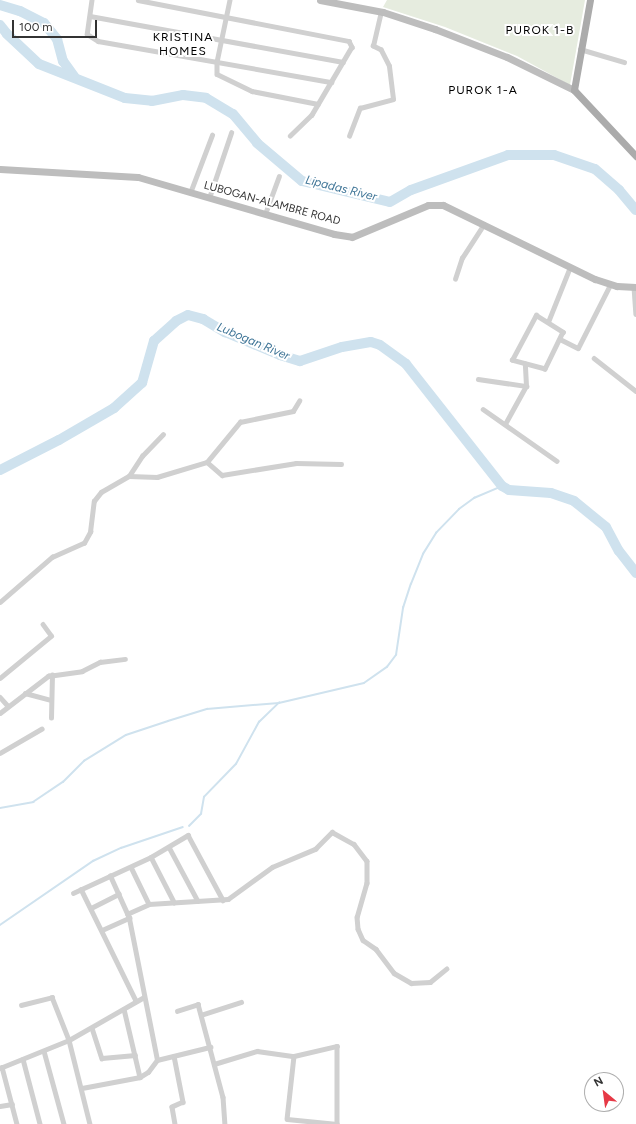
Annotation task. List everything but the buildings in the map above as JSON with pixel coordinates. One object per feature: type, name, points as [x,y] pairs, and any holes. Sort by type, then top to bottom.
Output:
[{"type":"main road","points":[[590,0],[580,49],[574,90],[636,156]]},
{"type":"street","points":[[92,0],[87,34],[98,41],[331,82]]},
{"type":"street","points":[[138,0],[344,39],[352,45],[312,115],[290,136]]},
{"type":"street","points":[[230,0],[223,40],[217,62],[217,74],[243,88],[318,104]]},
{"type":"street","points":[[320,0],[381,12],[492,50],[574,90]]},
{"type":"street","points":[[349,136],[360,108],[393,99],[389,66],[381,50],[373,46],[381,12]]},
{"type":"street","points":[[90,16],[343,62]]},
{"type":"street","points":[[580,49],[624,62]]},
{"type":"street","points":[[209,198],[231,133]]},
{"type":"street","points":[[190,193],[212,135]]},
{"type":"street","name":"LUBOGAN-ALAMBRE ROAD","points":[[0,169],[128,175],[265,214],[352,236],[435,204],[451,207],[570,267],[610,285],[635,287]]},
{"type":"street","points":[[265,214],[279,176]]},
{"type":"street","points":[[455,279],[462,258],[484,224]]},
{"type":"street","points":[[548,322],[570,267]]},
{"type":"street","points":[[560,339],[578,348],[610,285]]},
{"type":"street","points":[[635,287],[636,314]]},
{"type":"street","points":[[536,315],[548,322],[563,332],[544,369],[512,360],[536,315]]},
{"type":"street","points":[[594,358],[636,391]]},
{"type":"street","points":[[505,424],[526,386],[525,364]]},
{"type":"street","points":[[478,379],[526,386]]},
{"type":"street","points":[[129,476],[157,477],[206,462],[236,424],[281,411],[292,411],[299,401]]},
{"type":"street","points":[[483,409],[557,461]]},
{"type":"street","points":[[0,602],[52,557],[84,543],[90,532],[97,496],[129,476],[142,456],[163,434]]},
{"type":"street","points":[[206,462],[222,475],[296,463],[341,464]]},
{"type":"street","points":[[0,678],[51,636],[43,625]]},
{"type":"street","points":[[0,713],[52,674],[82,671],[100,662],[124,659]]},
{"type":"street","points":[[51,718],[52,674]]},
{"type":"street","points":[[25,693],[51,700]]},
{"type":"street","points":[[0,697],[8,706]]},
{"type":"street","points":[[0,752],[41,729]]},
{"type":"street","points":[[102,930],[149,904],[223,900],[235,895],[272,867],[315,849],[332,832],[354,844],[367,861],[367,884],[357,917],[358,929],[363,940],[376,949],[394,973],[411,983],[430,982],[446,969]]},
{"type":"street","points":[[73,893],[152,857],[184,836],[190,836],[223,900]]},
{"type":"street","points":[[169,847],[198,901]]},
{"type":"street","points":[[152,857],[174,902]]},
{"type":"street","points":[[131,867],[149,904]]},
{"type":"street","points":[[110,876],[128,916],[157,1060]]},
{"type":"street","points":[[82,890],[136,1001]]},
{"type":"street","points":[[91,908],[119,894]]},
{"type":"street","points":[[21,1005],[52,997],[69,1040],[90,1124]]},
{"type":"street","points":[[16,1124],[12,1104],[1,1067],[69,1040],[144,997]]},
{"type":"street","points":[[201,1015],[241,1002]]},
{"type":"street","points":[[177,1012],[198,1004],[210,1047],[224,1108],[225,1124]]},
{"type":"street","points":[[124,1009],[140,1077]]},
{"type":"street","points":[[92,1028],[102,1058],[135,1055]]},
{"type":"street","points":[[214,1064],[265,1050],[294,1056],[337,1046],[337,1124],[287,1119],[294,1056]]},
{"type":"street","points":[[82,1088],[140,1077],[148,1072],[157,1060],[210,1047]]},
{"type":"street","points":[[44,1051],[64,1124]]},
{"type":"street","points":[[174,1056],[183,1102],[172,1107],[175,1124]]},
{"type":"street","points":[[23,1059],[40,1124]]},
{"type":"street","points":[[0,1106],[12,1104]]},
{"type":"shaded area","points":[[387,0],[585,0],[570,85],[517,56],[445,27],[383,7]]},
{"type":"waterway","points":[[0,5],[20,11],[44,23],[57,39],[63,61],[74,76]]},
{"type":"waterway","name":"Lipadas River","points":[[0,25],[7,34],[39,64],[125,98],[152,101],[183,95],[206,98],[233,114],[257,143],[302,181],[390,202],[411,190],[508,155],[554,155],[595,169],[619,190],[636,210]]},
{"type":"waterway","name":"Lubogan River","points":[[0,470],[59,440],[114,408],[142,383],[154,341],[176,321],[188,315],[203,319],[225,332],[280,355],[300,361],[342,347],[371,342],[380,345],[406,364],[502,486],[509,490],[551,493],[574,501],[606,527],[619,551],[636,573]]},
{"type":"waterway","points":[[0,808],[33,802],[63,782],[84,761],[126,735],[207,709],[279,703],[364,683],[387,667],[396,655],[403,608],[423,554],[436,533],[459,509],[474,498],[502,486]]},
{"type":"waterway","points":[[189,826],[201,814],[204,797],[236,764],[259,722],[279,703]]},
{"type":"waterway","points":[[0,925],[93,861],[121,848],[183,827]]},
{"type":"district","name":"PUROK 1-B","points":[[540,31]]},
{"type":"district","name":"KRISTINA HOMES","points":[[183,45]]},
{"type":"district","name":"PUROK 1-A","points":[[483,91]]}]
